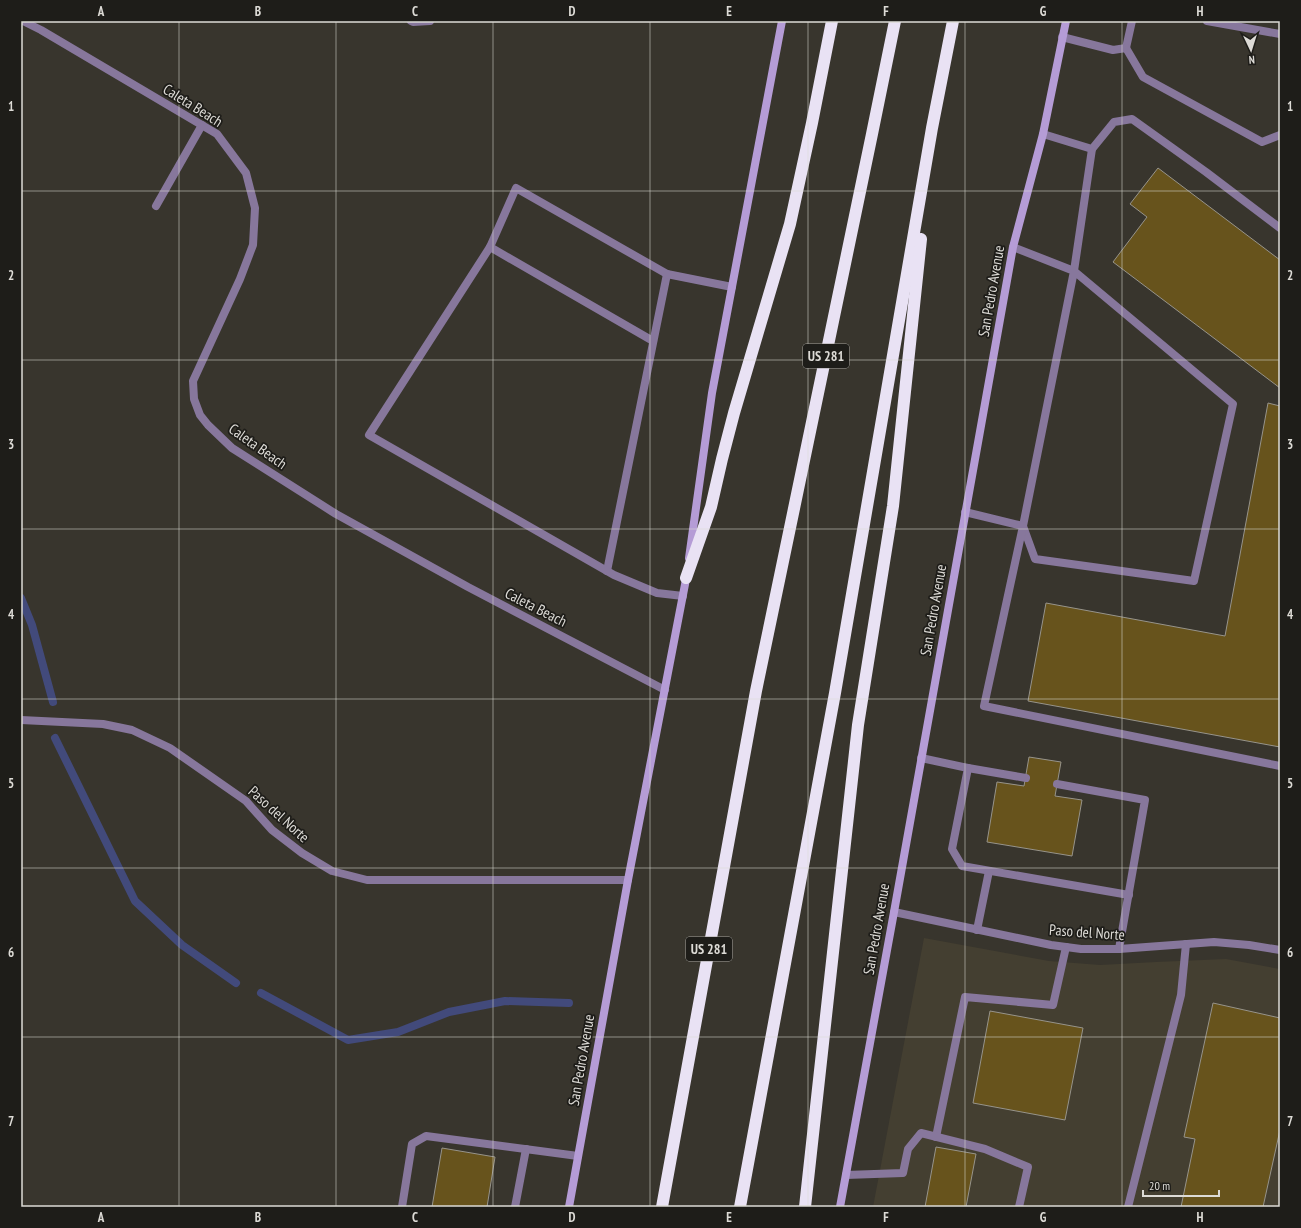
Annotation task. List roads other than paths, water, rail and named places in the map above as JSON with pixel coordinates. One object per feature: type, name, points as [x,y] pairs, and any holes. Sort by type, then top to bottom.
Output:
[{"type":"highway","points":[[686,578],[711,507],[734,413],[790,224],[832,21]]},
{"type":"highway","name":"US 281","points":[[662,1207],[756,691],[872,134],[894,21]]},
{"type":"highway","points":[[740,1207],[835,693],[932,128],[953,21]]},
{"type":"highway","points":[[805,1207],[858,725],[893,506],[932,128]]},
{"type":"main road","name":"San Pedro Avenue","points":[[569,1207],[628,880],[666,690],[686,578],[712,393],[782,21]]},
{"type":"main road","name":"San Pedro Avenue","points":[[840,1207],[1013,247],[1043,134],[1066,21]]},
{"type":"street","name":"Caleta Beach","points":[[23,21],[41,30],[217,134],[246,173],[255,208],[253,245],[240,278],[193,381],[194,399],[200,415],[208,425],[232,448],[336,514],[468,587],[666,690]]},
{"type":"street","points":[[412,21],[430,21]]},
{"type":"street","points":[[1132,21],[1126,48],[1143,77],[1262,142],[1280,135]]},
{"type":"street","points":[[1207,21],[1280,34]]},
{"type":"street","points":[[1062,37],[1112,50],[1126,48]]},
{"type":"street","points":[[1280,228],[1206,172],[1132,119],[1114,122],[1092,149],[1074,271],[1023,526],[984,706],[1280,766]]},
{"type":"street","points":[[156,206],[202,125]]},
{"type":"street","points":[[1043,134],[1092,149]]},
{"type":"street","points":[[682,596],[657,593],[607,571],[369,435],[490,247],[516,188],[667,274],[732,287]]},
{"type":"street","points":[[490,247],[653,341]]},
{"type":"street","points":[[1013,247],[1074,271],[1233,404],[1194,581],[1035,558],[1023,526]]},
{"type":"street","points":[[607,571],[667,274]]},
{"type":"street","points":[[965,512],[1023,526]]},
{"type":"street","name":"Paso del Norte","points":[[21,720],[103,724],[132,730],[170,748],[246,801],[272,830],[296,849],[332,871],[367,880],[628,880]]},
{"type":"street","points":[[921,758],[1026,778]]},
{"type":"street","points":[[968,768],[952,850],[962,866],[1128,895]]},
{"type":"street","points":[[1057,784],[1145,800],[1119,949]]},
{"type":"street","points":[[978,930],[989,871]]},
{"type":"street","name":"Paso del Norte","points":[[894,912],[1051,945],[1082,949],[1119,949],[1214,942],[1249,945],[1280,950]]},
{"type":"street","points":[[1128,1207],[1181,995],[1186,944]]},
{"type":"street","points":[[936,1137],[965,997],[1053,1004],[1066,947]]},
{"type":"street","points":[[846,1175],[903,1173],[908,1149],[921,1133],[985,1149],[1028,1167],[1019,1207]]},
{"type":"street","points":[[402,1207],[412,1144],[426,1136],[578,1156]]},
{"type":"street","points":[[515,1207],[526,1149]]},
{"type":"waterway","points":[[21,598],[32,625],[53,702]]},
{"type":"waterway","points":[[55,738],[135,901],[182,945],[236,983]]},
{"type":"waterway","points":[[261,993],[348,1040],[398,1032],[449,1012],[505,1001],[569,1003]]}]
